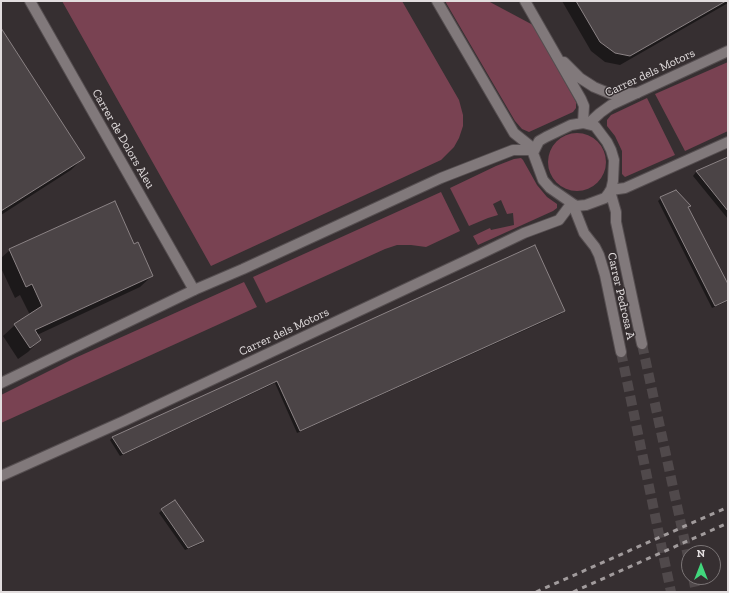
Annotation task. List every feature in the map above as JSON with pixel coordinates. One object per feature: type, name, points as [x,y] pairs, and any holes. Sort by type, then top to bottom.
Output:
[{"type":"street","name":"Carrer de Dolors Aleu","points":[[30,1],[194,290]]},
{"type":"street","points":[[437,1],[514,133],[534,149]]},
{"type":"street","points":[[525,1],[581,99],[584,106],[586,124]]},
{"type":"street","points":[[554,52],[580,78],[594,87],[611,94],[637,93]]},
{"type":"street","name":"Carrer dels Motors","points":[[586,124],[611,105],[728,52]]},
{"type":"street","points":[[586,124],[594,126],[607,142],[611,150],[614,160],[610,190],[605,198],[596,202],[586,205],[572,204],[550,188],[543,180],[533,153],[539,141],[546,137],[571,125],[586,124]]},
{"type":"street","points":[[610,190],[624,188],[728,142]]},
{"type":"street","points":[[1,382],[194,290],[467,167],[513,150],[534,149]]},
{"type":"street","name":"Carrer Pedrosa A","points":[[610,190],[616,212],[616,222],[642,344]]},
{"type":"street","name":"Carrer dels Motors","points":[[1,476],[124,422],[524,232],[559,220],[572,204]]},
{"type":"street","name":"Carrer Pedrosa A","points":[[572,204],[584,233],[595,246],[599,255],[605,275],[621,352]]},
{"type":"shaded area","points":[[62,1],[402,1],[459,100],[463,115],[463,126],[454,147],[441,160],[211,266]]},
{"type":"shaded area","points":[[445,1],[488,1],[533,25],[576,102],[576,108],[573,112],[529,132],[522,129],[515,121]]},
{"type":"shaded area","points":[[728,62],[728,131],[685,151],[655,94]]},
{"type":"shaded area","points":[[647,98],[675,155],[625,177],[622,174],[622,151],[615,136],[607,126],[607,120],[611,115]]},
{"type":"shaded area","points":[[577,133],[588,135],[601,146],[604,151],[606,162],[604,173],[593,186],[588,189],[577,191],[566,189],[553,178],[550,173],[548,162],[550,151],[561,138],[566,135]]},
{"type":"shaded area","points":[[521,158],[537,185],[547,197],[557,204],[557,208],[478,245],[473,236],[490,228],[491,230],[514,225],[513,213],[507,214],[501,200],[493,204],[498,215],[469,226],[450,188],[496,166]]},
{"type":"shaded area","points":[[441,192],[460,231],[426,247],[397,245],[385,249],[266,303],[253,277]]},
{"type":"shaded area","points":[[244,282],[257,307],[1,423],[1,395],[75,358]]},
{"type":"building","points":[[576,1],[726,1],[630,56],[615,53],[600,42]]},
{"type":"building","points":[[1,28],[85,158],[1,211]]},
{"type":"building","points":[[728,157],[728,211],[696,171]]},
{"type":"building","points":[[676,190],[691,206],[688,207],[728,284],[728,300],[715,306],[660,197]]},
{"type":"building","points":[[115,201],[134,244],[138,242],[153,276],[35,330],[41,340],[30,348],[14,324],[42,306],[32,284],[26,287],[9,249]]},
{"type":"building","points":[[535,245],[565,311],[300,431],[277,381],[123,454],[112,437]]},
{"type":"building","points":[[175,500],[204,541],[188,548],[161,509]]},
{"type":"tunnel","points":[[642,344],[686,545]]},
{"type":"tunnel","points":[[621,352],[671,592]]},
{"type":"tunnel","points":[[695,585],[696,592]]},
{"type":"railway","points":[[536,592],[728,507]]},
{"type":"railway","points":[[573,592],[728,523]]}]
